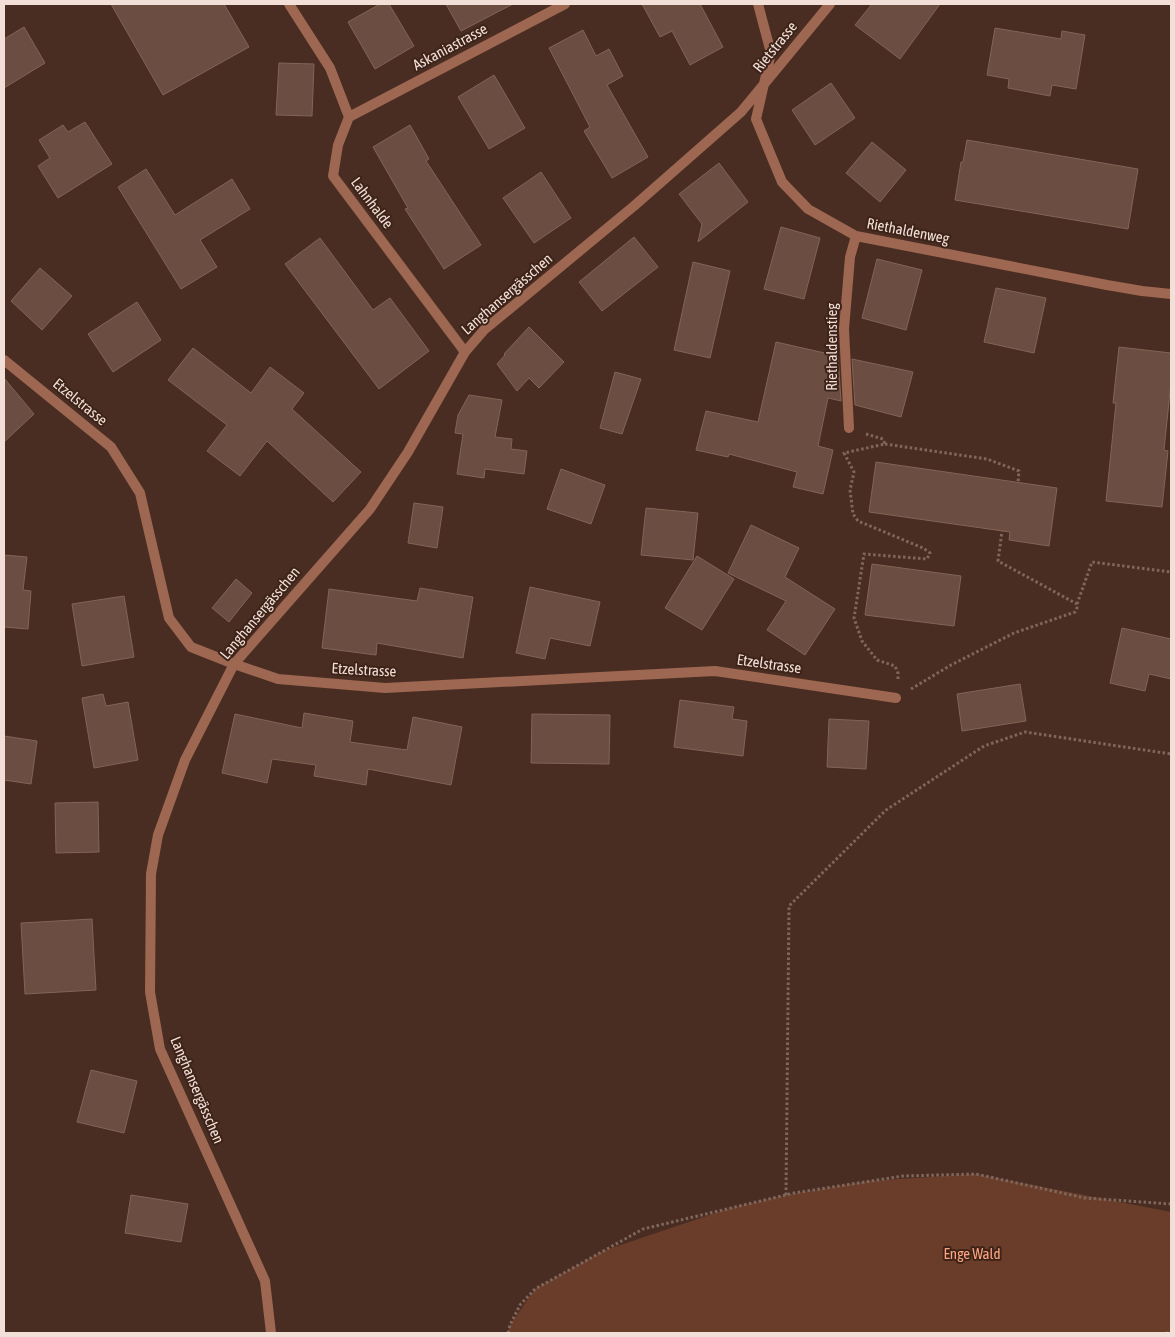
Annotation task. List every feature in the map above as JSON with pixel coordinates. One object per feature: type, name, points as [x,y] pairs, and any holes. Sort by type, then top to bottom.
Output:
[{"type":"street","points":[[289,4],[330,68],[349,117]]},
{"type":"street","name":"Askaniastrasse","points":[[349,117],[566,4]]},
{"type":"street","name":"Riethaldenweg","points":[[758,4],[771,53],[756,118],[782,182],[808,209],[856,236],[1107,285],[1171,294]]},
{"type":"street","name":"Rietstrasse","points":[[763,86],[830,4]]},
{"type":"street","name":"Langhansergässchen","points":[[271,1333],[265,1281],[160,1049],[150,992],[151,874],[158,835],[185,760],[234,664],[370,509],[408,452],[464,352],[484,330],[634,206],[741,112],[763,86]]},
{"type":"street","name":"Lahnhalde","points":[[349,117],[338,145],[334,176],[464,352]]},
{"type":"street","name":"Riethaldenstieg","points":[[849,428],[844,329],[850,257],[856,236]]},
{"type":"street","name":"Etzelstrasse","points":[[4,360],[111,447],[140,492],[169,618],[191,647],[234,664],[278,679],[386,688],[715,671],[896,698]]},
{"type":"path","points":[[849,428],[883,439],[885,444]]},
{"type":"path","points":[[898,672],[895,666],[877,660],[862,641],[854,618],[864,554],[927,560],[930,553],[923,548],[858,521],[853,514],[850,490],[854,472],[844,453],[885,444],[988,459],[1019,471],[1018,482]]},
{"type":"path","points":[[1002,531],[998,561],[1077,604]]},
{"type":"path","points":[[896,698],[951,665],[1014,633],[1075,612],[1092,562],[1171,572]]},
{"type":"path","points":[[786,1195],[789,906],[886,810],[984,746],[1025,732],[1171,754]]},
{"type":"path","points":[[508,1333],[520,1305],[535,1290],[642,1229],[786,1195],[903,1176],[976,1174],[1085,1198],[1171,1204]]},
{"type":"path","points":[[1166,1333],[1171,1333]]},
{"type":"green space","name":"Enge Wald","points":[[976,1174],[1171,1212],[1171,1333],[508,1333],[510,1325],[535,1289],[603,1251],[727,1209],[786,1195],[868,1181]]},
{"type":"building","points":[[111,4],[224,4],[249,47],[163,95]]},
{"type":"building","points":[[380,4],[389,4],[414,46],[375,69],[348,22]]},
{"type":"building","points":[[446,4],[513,4],[461,31]]},
{"type":"building","points":[[642,4],[700,4],[723,47],[690,65],[672,31],[660,37]]},
{"type":"building","points":[[872,4],[940,4],[900,59],[855,25]]},
{"type":"building","points":[[24,27],[45,63],[4,88],[4,39]]},
{"type":"building","points":[[995,28],[1061,39],[1062,31],[1085,35],[1076,89],[1052,85],[1050,96],[1008,88],[1009,79],[987,75]]},
{"type":"building","points":[[583,30],[596,56],[609,49],[623,76],[607,85],[648,157],[612,178],[584,131],[590,127],[549,48]]},
{"type":"building","points":[[279,63],[314,64],[312,116],[276,115]]},
{"type":"building","points":[[494,75],[525,128],[489,149],[458,97]]},
{"type":"building","points":[[831,83],[855,118],[815,145],[792,110]]},
{"type":"building","points":[[85,122],[112,164],[58,198],[38,166],[50,158],[39,140],[63,125],[68,132]]},
{"type":"building","points":[[410,125],[429,159],[426,161],[481,245],[444,269],[405,209],[408,208],[373,147]]},
{"type":"building","points":[[967,140],[1138,169],[1128,229],[955,200],[961,162],[963,162]]},
{"type":"building","points":[[872,142],[906,170],[880,202],[846,173]]},
{"type":"building","points":[[719,163],[748,202],[698,242],[702,224],[679,194]]},
{"type":"building","points":[[146,169],[175,215],[232,179],[250,209],[200,240],[217,267],[181,289],[118,187]]},
{"type":"building","points":[[541,172],[571,218],[534,243],[503,198]]},
{"type":"building","points":[[781,227],[820,238],[804,299],[764,289]]},
{"type":"building","points":[[634,237],[658,267],[602,311],[579,282]]},
{"type":"building","points":[[320,238],[373,310],[390,298],[429,351],[379,389],[285,264]]},
{"type":"building","points":[[877,259],[922,270],[906,330],[862,318]]},
{"type":"building","points":[[693,262],[730,271],[710,358],[674,350]]},
{"type":"building","points":[[40,268],[72,296],[42,330],[11,301]]},
{"type":"building","points":[[996,288],[1046,298],[1034,353],[984,342]]},
{"type":"building","points":[[137,302],[161,340],[113,372],[88,334]]},
{"type":"building","points":[[529,327],[564,362],[539,388],[529,378],[517,391],[497,364]]},
{"type":"building","points":[[776,342],[838,356],[841,401],[828,398],[818,446],[833,450],[823,494],[793,487],[797,472],[729,454],[728,457],[696,450],[706,411],[758,422]]},
{"type":"building","points":[[1119,347],[1171,353],[1171,382],[1164,450],[1168,451],[1162,507],[1106,501],[1116,403],[1113,403]]},
{"type":"building","points":[[193,348],[251,393],[270,367],[304,393],[292,409],[361,472],[333,502],[267,441],[240,476],[207,451],[227,425],[168,380]]},
{"type":"building","points":[[852,359],[913,372],[901,417],[855,405]]},
{"type":"building","points":[[615,372],[641,379],[622,434],[600,428]]},
{"type":"building","points":[[4,378],[34,414],[4,442]]},
{"type":"building","points":[[469,395],[502,400],[495,437],[512,439],[511,449],[527,451],[524,474],[485,469],[484,478],[457,474],[463,434],[455,433],[458,415]]},
{"type":"building","points":[[876,462],[1057,488],[1049,546],[1009,540],[1010,532],[869,512]]},
{"type":"building","points":[[561,469],[605,485],[591,524],[547,509]]},
{"type":"building","points":[[414,503],[443,507],[437,548],[408,543]]},
{"type":"building","points":[[646,508],[698,513],[693,560],[641,555]]},
{"type":"building","points":[[751,525],[799,548],[785,577],[835,609],[805,655],[767,630],[786,601],[728,573]]},
{"type":"building","points":[[4,555],[27,557],[23,590],[31,591],[28,629],[4,627]]},
{"type":"building","points":[[697,556],[734,579],[702,630],[665,608]]},
{"type":"building","points":[[872,564],[961,576],[954,626],[865,615]]},
{"type":"building","points":[[236,579],[252,593],[229,622],[212,608]]},
{"type":"building","points":[[530,587],[600,602],[590,646],[550,638],[545,659],[516,653]]},
{"type":"building","points":[[420,588],[473,597],[463,658],[377,643],[376,655],[322,648],[329,589],[417,601]]},
{"type":"building","points":[[124,596],[134,657],[82,666],[72,604]]},
{"type":"building","points":[[1122,628],[1171,639],[1171,679],[1149,674],[1145,691],[1110,683]]},
{"type":"building","points":[[1020,684],[1026,721],[962,731],[957,694]]},
{"type":"building","points":[[103,694],[106,706],[128,702],[138,760],[94,768],[82,698]]},
{"type":"building","points":[[680,700],[734,707],[732,719],[747,721],[743,756],[674,747]]},
{"type":"building","points":[[304,713],[353,721],[350,742],[407,750],[413,717],[462,727],[451,785],[368,769],[366,785],[314,776],[316,765],[272,759],[267,783],[222,773],[235,714],[302,728]]},
{"type":"building","points":[[532,714],[610,715],[609,764],[531,763]]},
{"type":"building","points":[[829,719],[869,721],[866,769],[827,767]]},
{"type":"building","points":[[4,736],[37,741],[31,784],[4,780]]},
{"type":"building","points":[[98,802],[99,852],[56,853],[55,803]]},
{"type":"building","points":[[92,919],[96,990],[25,994],[21,923]]},
{"type":"building","points":[[91,1070],[137,1081],[124,1133],[77,1122]]},
{"type":"building","points":[[131,1195],[188,1204],[181,1242],[125,1233]]}]
